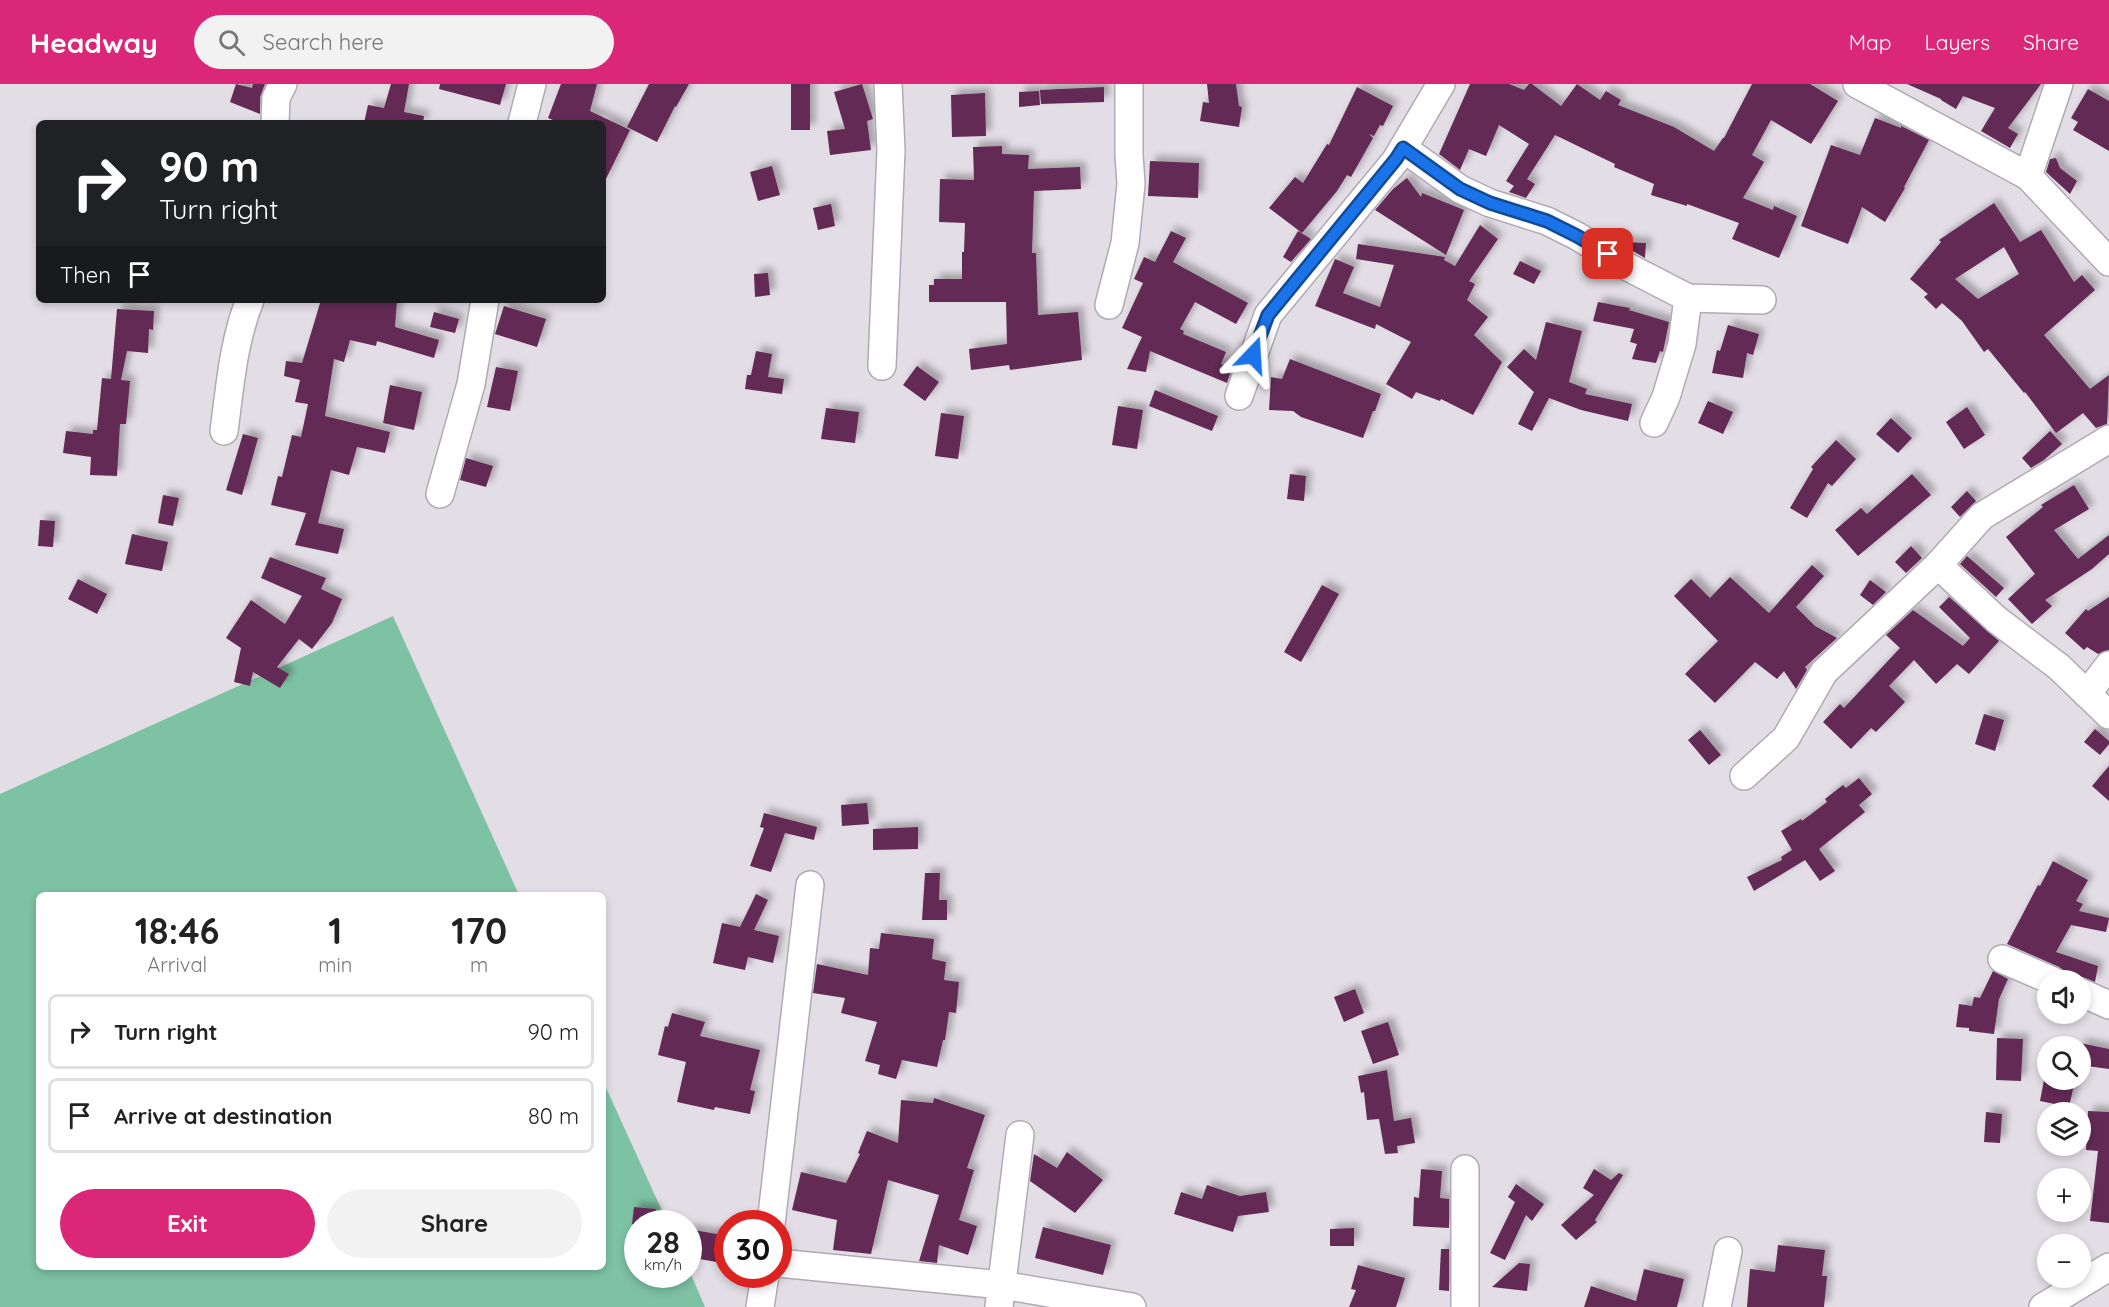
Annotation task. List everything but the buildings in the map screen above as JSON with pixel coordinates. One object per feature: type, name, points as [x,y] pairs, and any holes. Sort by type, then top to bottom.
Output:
[{"type":"street","points":[[275,120],[276,98],[283,84]]},
{"type":"street","points":[[523,120],[532,84]]},
{"type":"street","points":[[882,366],[891,150],[888,84]]},
{"type":"street","points":[[1109,305],[1125,243],[1131,184],[1129,84]]},
{"type":"street","points":[[1239,396],[1268,315],[1396,159],[1441,84]]},
{"type":"street","points":[[1857,84],[2028,176],[2109,262]]},
{"type":"street","points":[[2028,176],[2059,84]]},
{"type":"street","points":[[1403,148],[1460,189],[1490,203],[1547,221],[1688,298],[1762,300]]},
{"type":"street","points":[[1654,423],[1666,398],[1682,345],[1688,298]]},
{"type":"street","points":[[224,431],[241,321],[249,303]]},
{"type":"street","points":[[440,494],[471,384],[484,303]]},
{"type":"street","points":[[1744,776],[1786,738],[1824,672],[1938,565],[1982,516],[2109,438]]},
{"type":"street","points":[[1938,565],[1997,620],[2059,667],[2109,715]]},
{"type":"street","points":[[2087,694],[2109,665]]},
{"type":"street","points":[[773,1210],[810,885]]},
{"type":"street","points":[[2002,959],[2037,974]]},
{"type":"street","points":[[2091,998],[2109,1005]]},
{"type":"street","points":[[1001,1296],[1020,1135]]},
{"type":"street","points":[[1465,1169],[1465,1307]]},
{"type":"street","points":[[1717,1307],[1728,1251]]},
{"type":"street","points":[[792,1265],[1001,1296],[1132,1307]]},
{"type":"street","points":[[2043,1307],[2109,1267]]},
{"type":"street","points":[[760,1307],[763,1288]]},
{"type":"green space","points":[[393,616],[518,892],[36,892],[36,1270],[606,1270],[606,1088],[662,1210],[624,1210],[624,1288],[697,1288],[705,1307],[0,1307],[0,794]]},
{"type":"route","points":[[1253,355],[1268,315],[1403,148],[1460,189],[1490,203],[1547,221],[1608,254]]}]
